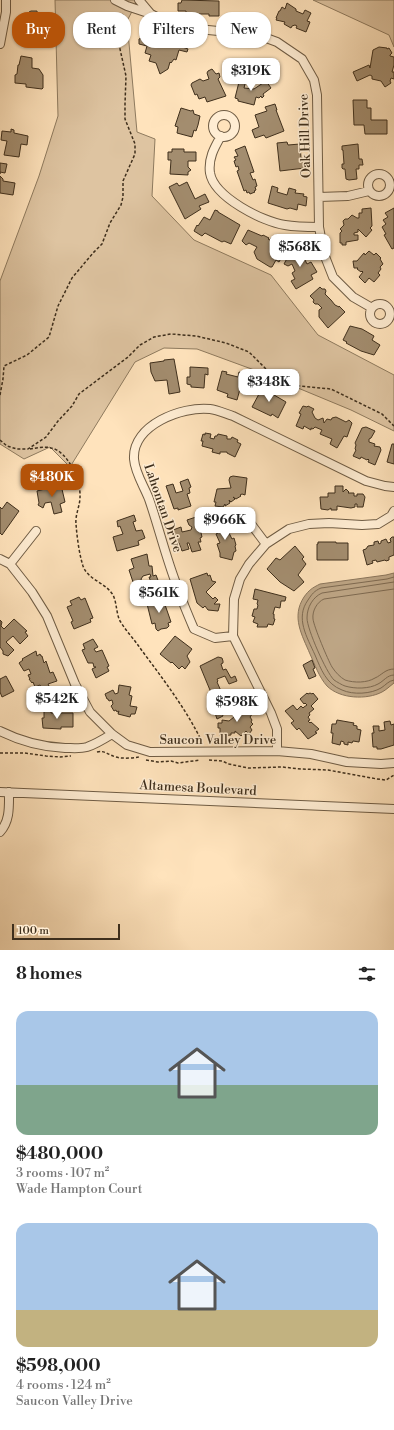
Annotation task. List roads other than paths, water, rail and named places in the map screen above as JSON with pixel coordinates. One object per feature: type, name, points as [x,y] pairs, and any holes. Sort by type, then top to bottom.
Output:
[{"type":"street","points":[[0,41],[6,12],[6,0]]},
{"type":"street","name":"Oak Hill Drive","points":[[115,0],[145,12]]},
{"type":"street","name":"Oak Hill Drive","points":[[139,0],[149,12]]},
{"type":"street","name":"Oak Hill Drive","points":[[208,30],[258,35],[277,42],[302,59],[314,80],[317,95],[319,226],[324,254],[333,277],[354,297],[372,308]]},
{"type":"street","points":[[221,136],[211,153],[209,165],[210,175],[214,184],[230,201],[269,221],[284,225],[319,226]]},
{"type":"street","points":[[319,197],[348,196],[369,191]]},
{"type":"street","name":"Lahontan Drive","points":[[233,636],[215,638],[194,629],[177,586],[148,497],[136,469],[134,458],[136,446],[147,430],[159,420],[173,414],[190,410],[210,409],[233,416],[366,481],[394,487]]},
{"type":"street","points":[[276,751],[275,724],[233,636],[234,599],[240,579],[249,564],[266,544],[289,529],[310,524],[378,524],[391,516],[394,510]]},
{"type":"street","points":[[248,520],[266,544]]},
{"type":"street","points":[[10,564],[36,531]]},
{"type":"street","name":"Saucon Valley Drive","points":[[0,559],[10,564],[32,592],[47,616],[75,684],[90,712],[112,734],[128,745],[150,752],[276,751],[311,754],[347,762],[381,764],[394,763]]},
{"type":"street","points":[[0,731],[30,744],[73,748],[96,744],[112,734]]},
{"type":"street","points":[[0,792],[0,799]]},
{"type":"street","name":"Altamesa Boulevard","points":[[0,792],[394,809]]},
{"type":"street","points":[[0,832],[8,818],[9,792]]},
{"type":"water","points":[[394,573],[394,683],[376,695],[354,697],[339,694],[327,686],[315,667],[299,626],[298,612],[300,604],[307,593],[320,584]]}]
